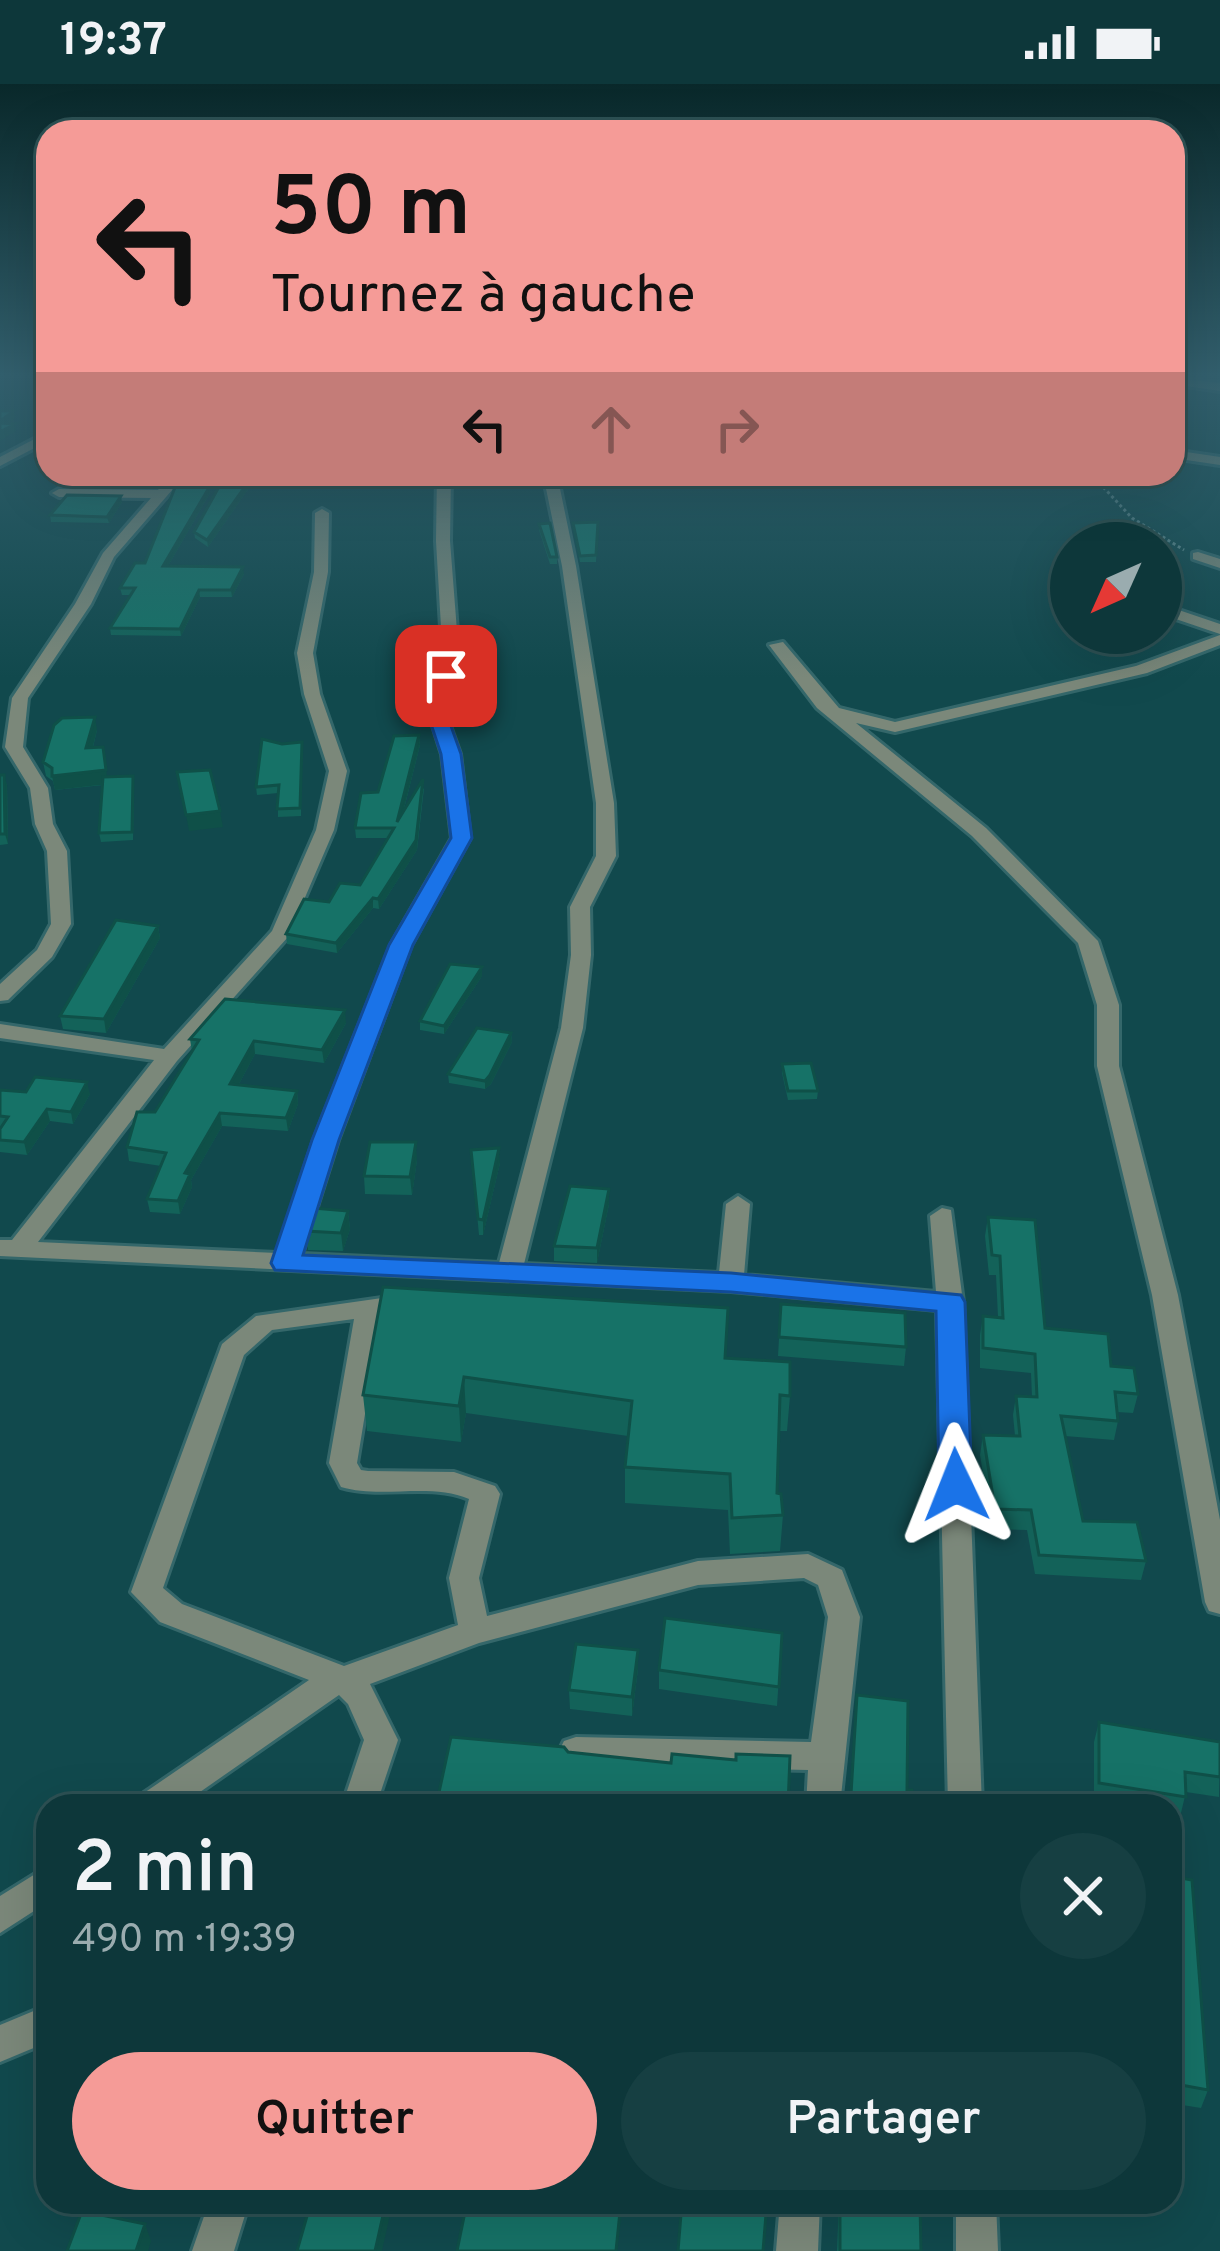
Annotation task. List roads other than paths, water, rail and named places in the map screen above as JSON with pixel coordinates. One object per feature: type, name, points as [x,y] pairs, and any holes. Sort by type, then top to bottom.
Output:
[{"type":"street","points":[[0,995],[45,953],[61,924],[56,851],[44,824],[39,788],[14,747],[20,698],[83,604],[108,556],[169,486]]},
{"type":"street","points":[[286,1263],[326,1140],[401,945],[461,838],[451,754],[431,694],[446,676],[450,644],[444,486]]},
{"type":"street","points":[[509,1273],[572,1028],[581,955],[580,907],[607,856],[605,803],[552,486]]},
{"type":"street","points":[[59,493],[163,494]]},
{"type":"street","points":[[9,1248],[169,1056],[280,933],[325,830],[338,771],[312,694],[305,653],[321,572],[322,513]]},
{"type":"street","points":[[1198,556],[1220,564]]},
{"type":"street","points":[[1182,616],[1220,629]]},
{"type":"street","points":[[837,713],[895,727],[1141,670],[1220,640]]},
{"type":"street","points":[[777,645],[823,704],[979,832],[1088,940],[1108,1005],[1108,1066],[1165,1295],[1220,1602]]},
{"type":"street","points":[[0,1031],[169,1056]]},
{"type":"street","points":[[731,1282],[738,1204]]},
{"type":"street","points":[[942,1216],[950,1302],[965,1794]]},
{"type":"street","points":[[9,1248],[731,1282],[950,1302]]},
{"type":"street","points":[[369,1309],[343,1463],[351,1479],[376,1486],[467,1481],[485,1494],[464,1578],[475,1632]]},
{"type":"street","points":[[363,1794],[381,1740],[360,1695],[344,1680],[171,1613],[146,1592],[232,1351],[265,1322],[369,1309],[452,1312]]},
{"type":"street","points":[[170,1794],[322,1688],[475,1632],[698,1573],[808,1566],[831,1578],[844,1617],[824,1794]]},
{"type":"street","points":[[577,1751],[826,1756]]},
{"type":"street","points":[[0,1917],[36,1891]]},
{"type":"street","points":[[0,2044],[36,2028]]},
{"type":"street","points":[[213,2251],[225,2214]]},
{"type":"street","points":[[797,2251],[799,2214]]},
{"type":"street","points":[[976,2214],[977,2251]]}]
